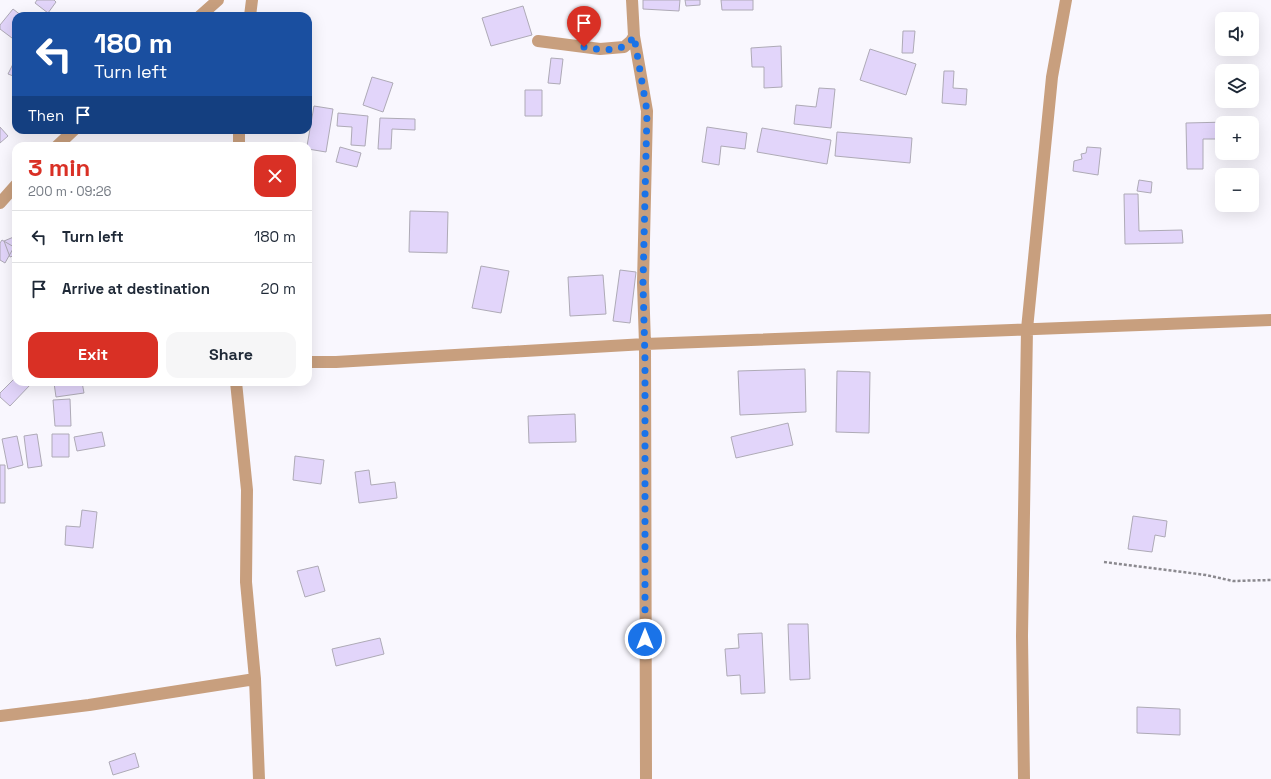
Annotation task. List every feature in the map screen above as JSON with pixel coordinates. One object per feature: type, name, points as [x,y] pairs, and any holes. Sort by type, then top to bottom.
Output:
[{"type":"street","points":[[204,12],[218,0]]},
{"type":"street","points":[[250,12],[252,0]]},
{"type":"street","points":[[632,0],[634,36],[647,111],[643,283],[645,344],[646,779]]},
{"type":"street","points":[[1024,779],[1022,636],[1027,329],[1052,77],[1066,0]]},
{"type":"street","points":[[538,41],[611,49],[624,47],[634,36]]},
{"type":"street","points":[[61,142],[70,134]]},
{"type":"street","points":[[0,203],[12,190]]},
{"type":"street","points":[[312,362],[344,362],[645,344],[1271,320]]},
{"type":"street","points":[[236,386],[247,490],[246,582],[255,679],[259,779]]},
{"type":"street","points":[[0,716],[89,705],[255,679]]},
{"type":"path","points":[[1104,562],[1206,575],[1233,581],[1271,580]]},
{"type":"building","points":[[37,0],[54,0],[56,2],[49,12],[35,3]]},
{"type":"building","points":[[643,0],[680,0],[679,11],[643,9]]},
{"type":"building","points":[[685,0],[700,0],[700,5],[686,6]]},
{"type":"building","points":[[721,0],[753,0],[753,10],[722,10]]},
{"type":"building","points":[[523,6],[532,35],[491,46],[482,18]]},
{"type":"building","points":[[13,9],[17,12],[12,12],[12,38],[0,29],[0,25]]},
{"type":"building","points":[[903,31],[915,31],[913,53],[902,53]]},
{"type":"building","points":[[781,46],[782,87],[764,88],[764,67],[752,67],[751,48]]},
{"type":"building","points":[[870,49],[916,64],[906,95],[860,80]]},
{"type":"building","points":[[551,58],[563,59],[560,84],[548,83]]},
{"type":"building","points":[[12,66],[12,76],[8,74]]},
{"type":"building","points":[[944,71],[954,71],[953,88],[967,89],[966,105],[942,103]]},
{"type":"building","points":[[372,77],[393,83],[383,112],[363,105]]},
{"type":"building","points":[[819,88],[835,89],[831,128],[794,124],[796,105],[816,107]]},
{"type":"building","points":[[525,90],[542,90],[542,116],[525,116]]},
{"type":"building","points":[[314,106],[333,109],[326,152],[312,150],[312,142],[308,142],[309,134],[312,134]]},
{"type":"building","points":[[338,113],[368,116],[365,146],[351,145],[352,127],[337,126]]},
{"type":"building","points":[[380,118],[415,119],[415,130],[392,129],[391,149],[378,149]]},
{"type":"building","points":[[1215,122],[1215,139],[1203,139],[1203,169],[1187,169],[1186,123]]},
{"type":"building","points":[[0,127],[8,136],[0,143]]},
{"type":"building","points":[[707,127],[747,133],[745,149],[721,146],[719,165],[702,162]]},
{"type":"building","points":[[762,128],[831,140],[827,164],[757,152]]},
{"type":"building","points":[[837,132],[912,138],[910,163],[835,156]]},
{"type":"building","points":[[340,147],[361,153],[357,167],[336,162]]},
{"type":"building","points":[[1087,147],[1101,148],[1098,175],[1073,171],[1074,161],[1082,159],[1081,154],[1086,153]]},
{"type":"building","points":[[1139,180],[1152,182],[1151,193],[1137,191]]},
{"type":"building","points":[[1124,194],[1138,194],[1139,231],[1182,230],[1183,243],[1125,244]]},
{"type":"building","points":[[410,211],[448,212],[447,253],[409,252]]},
{"type":"building","points":[[12,238],[12,256],[10,257],[4,241]]},
{"type":"building","points":[[2,240],[12,246],[12,251],[5,263],[0,260],[0,243]]},
{"type":"building","points":[[481,266],[509,271],[501,313],[472,308]]},
{"type":"building","points":[[620,270],[636,272],[630,323],[613,321]]},
{"type":"building","points":[[603,275],[606,314],[570,316],[568,277]]},
{"type":"building","points":[[805,369],[806,412],[740,415],[738,371]]},
{"type":"building","points":[[837,371],[870,372],[869,433],[836,432]]},
{"type":"building","points":[[12,381],[12,386],[29,386],[10,406],[0,397],[0,393]]},
{"type":"building","points":[[54,386],[83,386],[84,393],[56,397]]},
{"type":"building","points":[[70,399],[71,426],[55,426],[53,400]]},
{"type":"building","points":[[575,414],[576,442],[529,443],[528,416]]},
{"type":"building","points":[[788,423],[793,445],[736,458],[731,437]]},
{"type":"building","points":[[102,432],[105,446],[77,451],[74,437]]},
{"type":"building","points":[[37,434],[42,466],[28,468],[24,436]]},
{"type":"building","points":[[52,434],[69,434],[69,457],[52,457]]},
{"type":"building","points":[[17,436],[23,465],[8,469],[2,439]]},
{"type":"building","points":[[295,456],[324,460],[321,484],[293,480]]},
{"type":"building","points":[[0,465],[5,465],[5,503],[0,503]]},
{"type":"building","points":[[369,470],[371,485],[395,482],[397,498],[359,503],[355,472]]},
{"type":"building","points":[[82,510],[97,512],[93,548],[65,545],[66,526],[80,527]]},
{"type":"building","points":[[1133,516],[1167,521],[1165,537],[1155,535],[1152,552],[1128,549]]},
{"type":"building","points":[[318,566],[325,591],[305,597],[297,571]]},
{"type":"building","points":[[788,624],[808,624],[810,679],[790,680]]},
{"type":"building","points":[[762,633],[765,693],[741,694],[740,675],[727,676],[725,649],[739,648],[738,634]]},
{"type":"building","points":[[380,638],[384,654],[336,666],[332,649]]},
{"type":"building","points":[[1137,707],[1180,709],[1180,735],[1137,733]]},
{"type":"building","points":[[135,753],[139,767],[113,775],[109,762]]},
{"type":"route","points":[[584,47],[600,49],[620,48],[628,45],[634,36],[647,111],[643,283],[645,360],[645,639]]}]
